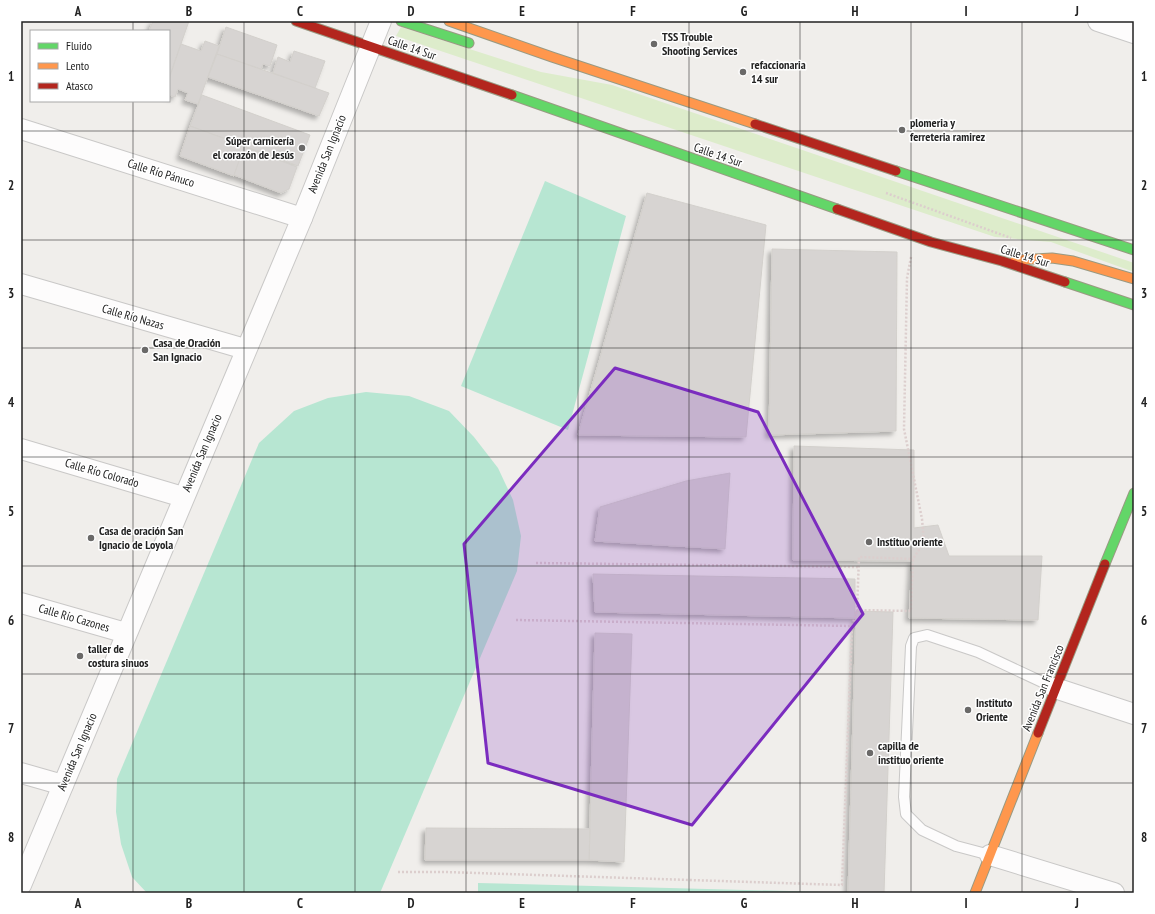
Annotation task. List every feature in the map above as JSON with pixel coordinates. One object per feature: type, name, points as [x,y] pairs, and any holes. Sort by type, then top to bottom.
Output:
[{"type":"main road","name":"Calle 14 Sur","points":[[296,21],[915,237],[1002,261],[1134,305]]},
{"type":"main road","points":[[401,21],[479,47]]},
{"type":"main road","points":[[449,21],[552,57],[1134,250]]},
{"type":"main road","points":[[521,56],[552,57]]},
{"type":"main road","points":[[1002,261],[1031,258],[1052,258],[1073,261],[1134,279]]},
{"type":"main road","name":"Avenida San Francisco","points":[[975,893],[1055,688],[1127,530],[1134,493]]},
{"type":"street","name":"Avenida San Ignacio","points":[[21,885],[183,497],[302,218],[381,21]]},
{"type":"street","points":[[1098,21],[1134,33]]},
{"type":"street","name":"Calle Río Pánuco","points":[[21,129],[302,218]]},
{"type":"street","name":"Calle Río Nazas","points":[[21,284],[246,350]]},
{"type":"street","name":"Calle Río Colorado","points":[[21,449],[183,497]]},
{"type":"street","name":"Calle Río Cazones","points":[[21,603],[126,633]]},
{"type":"street","points":[[1055,688],[1134,714]]},
{"type":"street","points":[[21,773],[63,785]]},
{"type":"street","points":[[990,855],[1114,893]]},
{"type":"lane","points":[[990,855],[956,846],[939,839],[922,830],[906,814],[904,797],[911,646],[914,638],[927,635],[978,652],[1055,688]]},
{"type":"path","points":[[857,610],[911,611],[913,559],[924,542],[922,519],[904,429],[907,278],[915,237]]},
{"type":"path","points":[[398,872],[446,872],[842,886],[852,626],[857,610],[859,557],[913,559]]},
{"type":"path","points":[[536,563],[859,567]]},
{"type":"path","points":[[516,620],[852,626]]},
{"type":"highlighted area","points":[[615,368],[758,412],[863,614],[692,825],[488,763],[464,544]]},
{"type":"green space","points":[[401,27],[541,72],[612,85],[1134,263],[1134,272],[1051,242],[995,237],[396,36]]},
{"type":"green space","points":[[545,181],[626,216],[568,430],[461,386]]},
{"type":"green space","points":[[366,392],[409,396],[449,411],[474,437],[498,468],[513,500],[521,536],[517,571],[380,893],[147,893],[132,877],[121,844],[116,812],[117,779],[259,443],[294,411],[328,398]]},
{"type":"green space","points":[[478,883],[825,892],[825,893],[478,893]]},
{"type":"building","points":[[153,21],[189,21],[170,75],[170,30],[149,30]]},
{"type":"building","points":[[226,27],[277,45],[270,66],[263,64],[261,69],[217,54]]},
{"type":"building","points":[[205,41],[219,46],[198,104],[185,100],[188,93],[178,89],[175,97],[170,95],[170,76],[181,44],[201,51]]},
{"type":"building","points":[[294,51],[325,61],[315,88],[273,73],[278,57],[290,62]]},
{"type":"building","points":[[217,54],[329,93],[319,116],[208,77]]},
{"type":"building","points":[[202,95],[310,135],[298,166],[190,126]]},
{"type":"building","points":[[190,126],[245,146],[234,176],[180,156]]},
{"type":"building","points":[[244,147],[297,167],[289,189],[281,193],[234,175]]},
{"type":"building","points":[[647,193],[766,225],[746,437],[578,435]]},
{"type":"building","points":[[772,249],[897,252],[896,431],[769,435]]},
{"type":"building","name":"Instituo oriente","points":[[794,446],[914,450],[914,528],[938,525],[949,556],[1042,556],[1038,620],[909,618],[912,561],[793,560]]},
{"type":"building","points":[[730,473],[725,549],[595,541],[600,507],[686,481]]},
{"type":"building","points":[[593,574],[855,579],[855,618],[595,612]]},
{"type":"building","name":"capilla de instituo oriente","points":[[856,611],[893,612],[884,893],[848,893]]},
{"type":"building","points":[[595,633],[632,634],[624,862],[589,860]]},
{"type":"building","points":[[426,828],[590,829],[589,860],[425,860]]},
{"type":"traffic: fast","points":[[401,21],[469,43]]},
{"type":"traffic: fast","points":[[512,95],[837,209]]},
{"type":"traffic: fast","points":[[896,171],[1134,250]]},
{"type":"traffic: fast","points":[[1065,282],[1134,305]]},
{"type":"traffic: fast","points":[[1105,564],[1134,493]]},
{"type":"traffic: slow","points":[[449,21],[552,57],[755,124]]},
{"type":"traffic: slow","points":[[1015,260],[1052,258],[1073,261],[1134,279]]},
{"type":"traffic: slow","points":[[975,893],[1038,733]]},
{"type":"traffic: jam","points":[[296,21],[512,95]]},
{"type":"traffic: jam","points":[[755,124],[896,171]]},
{"type":"traffic: jam","points":[[837,209],[931,242],[1002,261],[1065,282]]},
{"type":"traffic: jam","points":[[1038,733],[1105,564]]},
{"type":"place","name":"TSS Trouble Shooting Services","points":[[654,44]]},
{"type":"place","name":"refaccionaria 14 sur","points":[[743,72]]},
{"type":"place","name":"plomeria y ferreteria ramirez","points":[[902,130]]},
{"type":"place","name":"Súper carnicería el corazón de Jesús","points":[[302,148]]},
{"type":"place","name":"Casa de Oración San Ignacio","points":[[145,350]]},
{"type":"place","name":"Casa de oración San Ignacio de Loyola","points":[[91,538]]},
{"type":"place","name":"Instituo oriente","points":[[869,542]]},
{"type":"place","name":"taller de costura sinuos","points":[[80,656]]},
{"type":"place","name":"Instituto Oriente","points":[[968,710]]},
{"type":"place","name":"capilla de instituo oriente","points":[[870,753]]}]
